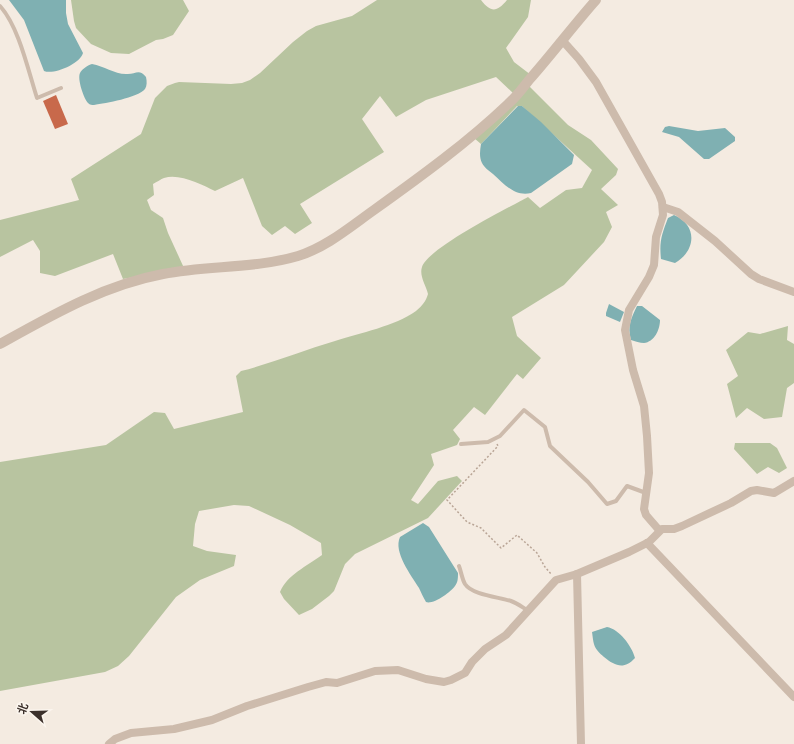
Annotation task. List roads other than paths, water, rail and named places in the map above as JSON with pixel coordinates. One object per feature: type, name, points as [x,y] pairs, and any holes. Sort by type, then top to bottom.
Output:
[{"type":"street","points":[[0,344],[52,314],[103,292],[138,280],[180,271],[271,262],[298,256],[317,248],[390,198],[474,133],[509,103],[596,0]]},
{"type":"street","points":[[562,40],[579,59],[596,82],[659,194],[663,207],[663,215],[656,237],[655,258],[652,271],[629,310],[626,323],[626,338],[633,370],[644,406],[649,464],[647,494],[644,505],[645,512],[659,530]]},
{"type":"street","points":[[663,207],[674,209],[678,212],[715,241],[751,274],[768,283],[794,292]]},
{"type":"street","points":[[109,744],[115,739],[131,733],[174,729],[212,720],[247,706],[308,687],[326,682],[337,683],[375,671],[398,670],[426,679],[444,682],[451,680],[465,673],[472,662],[485,649],[506,635],[527,610],[556,580],[578,574],[629,552],[647,543],[659,530],[674,529],[682,526],[732,504],[752,491],[757,490],[774,493],[794,481]]},
{"type":"street","points":[[647,543],[794,697]]},
{"type":"street","points":[[578,574],[581,744]]},
{"type":"lane","points":[[0,6],[8,15],[14,27],[37,98],[61,88]]},
{"type":"lane","points":[[461,444],[488,442],[500,436],[524,410],[544,427],[550,446],[588,482],[607,504],[616,501],[627,486],[647,494]]},
{"type":"lane","points":[[459,566],[465,584],[470,588],[517,603],[527,610]]},
{"type":"water","points":[[9,0],[66,0],[68,24],[83,53],[81,57],[66,68],[48,72],[44,71],[24,20]]},
{"type":"water","points":[[92,64],[122,74],[139,72],[144,74],[147,83],[146,88],[135,95],[121,100],[90,105],[86,101],[79,76],[87,66]]},
{"type":"water","points":[[518,106],[522,106],[541,122],[574,155],[572,164],[531,193],[525,194],[510,189],[484,166],[480,156],[481,144]]},
{"type":"water","points":[[669,126],[698,131],[725,128],[735,137],[735,141],[709,159],[704,159],[679,137],[662,132],[665,127]]},
{"type":"water","points":[[674,215],[682,219],[687,225],[691,238],[687,252],[675,263],[661,259],[660,253],[661,242],[668,218]]},
{"type":"water","points":[[609,304],[624,312],[620,322],[606,316]]},
{"type":"water","points":[[637,306],[642,306],[660,320],[656,335],[648,342],[644,343],[631,340],[629,331],[630,323]]},
{"type":"water","points":[[423,523],[429,527],[458,573],[457,581],[453,589],[433,602],[426,602],[404,563],[398,543],[400,537]]},
{"type":"water","points":[[607,627],[616,631],[631,648],[635,658],[631,662],[623,665],[612,663],[600,654],[593,641],[592,632]]}]
